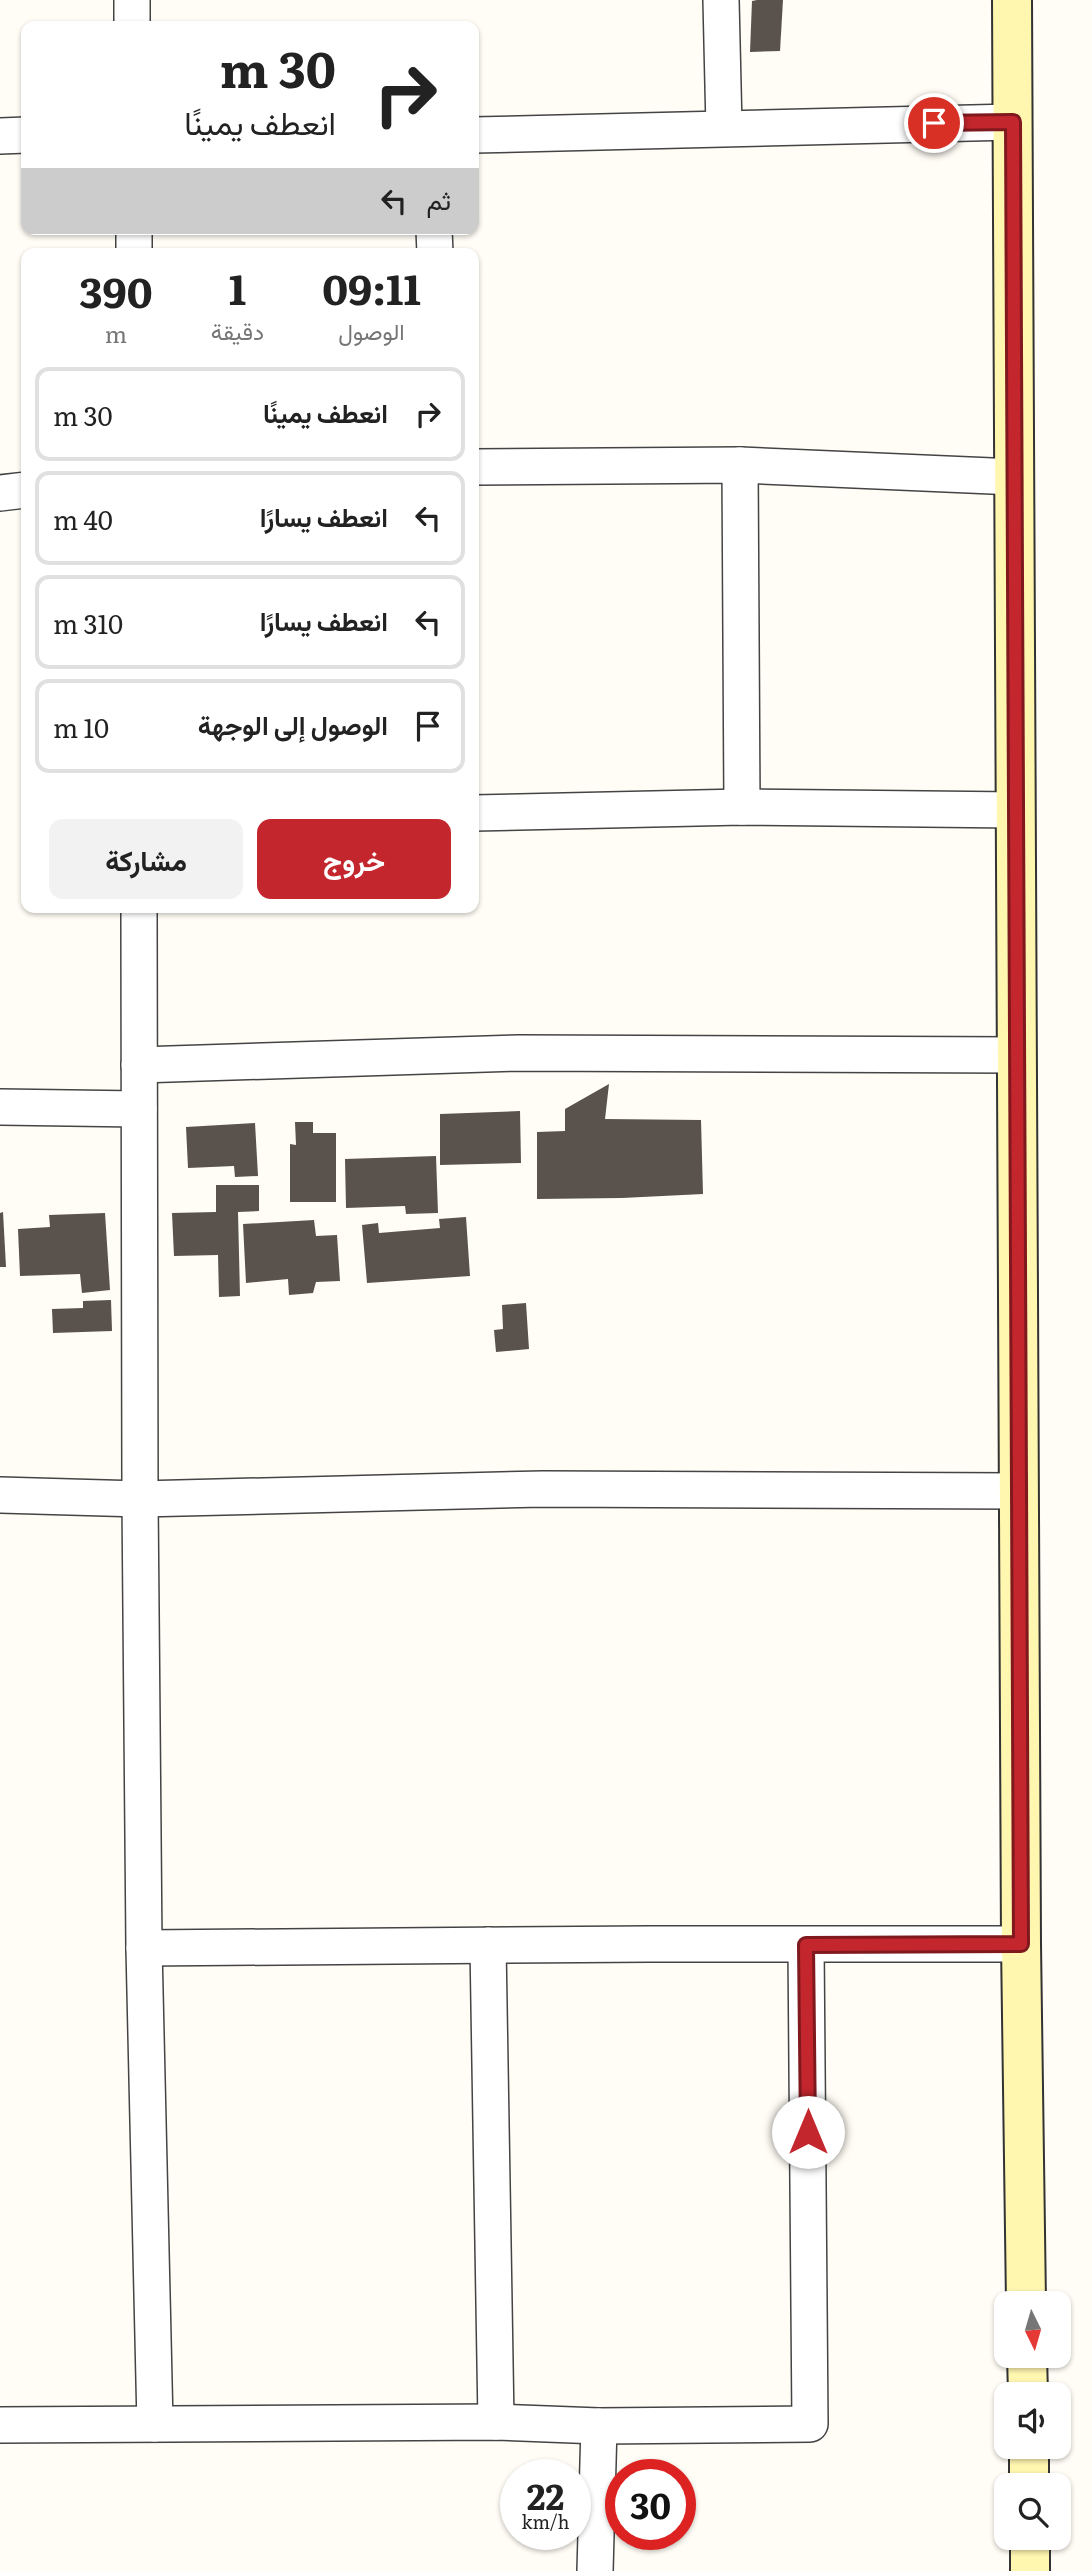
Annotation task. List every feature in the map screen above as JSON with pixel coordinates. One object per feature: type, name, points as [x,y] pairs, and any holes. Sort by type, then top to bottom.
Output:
[{"type":"street","points":[[132,0],[132,21]]},
{"type":"street","points":[[721,0],[724,128]]},
{"type":"street","points":[[1012,0],[1021,1944],[1027,2291]]},
{"type":"street","points":[[479,135],[1013,122]]},
{"type":"street","points":[[0,136],[21,135]]},
{"type":"street","points":[[479,467],[740,465],[1015,477]]},
{"type":"street","points":[[740,465],[742,807]]},
{"type":"street","points":[[0,493],[21,491]]},
{"type":"street","points":[[479,813],[742,807],[1016,810]]},
{"type":"street","points":[[139,913],[144,1948],[155,2424]]},
{"type":"street","points":[[139,1065],[519,1052],[1017,1055]]},
{"type":"street","points":[[0,1107],[139,1109]]},
{"type":"street","points":[[0,1495],[140,1499],[543,1489],[1019,1491]]},
{"type":"street","points":[[144,1948],[1021,1944]]},
{"type":"street","points":[[488,1945],[496,2422]]},
{"type":"street","points":[[0,2425],[496,2422],[599,2426],[810,2424],[806,1945]]},
{"type":"street","points":[[595,2571],[599,2426]]},
{"type":"street","points":[[1030,2550],[1030,2571]]},
{"type":"building","points":[[783,0],[780,51],[750,52],[752,1]]},
{"type":"building","points":[[609,1084],[605,1119],[701,1120],[703,1194],[537,1199],[537,1132],[565,1131],[565,1109]]},
{"type":"building","points":[[520,1111],[521,1163],[440,1165],[440,1114]]},
{"type":"building","points":[[295,1122],[313,1122],[313,1133],[336,1133],[336,1202],[290,1202],[290,1144],[296,1145]]},
{"type":"building","points":[[255,1123],[258,1176],[235,1177],[234,1166],[188,1168],[186,1127]]},
{"type":"building","points":[[436,1156],[438,1213],[406,1214],[405,1206],[346,1208],[345,1159]]},
{"type":"building","points":[[216,1185],[259,1185],[259,1211],[238,1212],[240,1296],[219,1297],[218,1255],[174,1256],[172,1213],[216,1212]]},
{"type":"building","points":[[3,1212],[6,1267],[0,1267],[0,1213]]},
{"type":"building","points":[[105,1213],[110,1290],[82,1293],[80,1274],[20,1276],[18,1229],[50,1227],[49,1215]]},
{"type":"building","points":[[466,1217],[470,1276],[367,1283],[362,1225],[378,1223],[379,1233],[440,1228],[439,1219]]},
{"type":"building","points":[[314,1220],[316,1236],[337,1235],[340,1281],[316,1282],[313,1293],[289,1295],[288,1279],[246,1283],[243,1224]]},
{"type":"building","points":[[111,1300],[112,1331],[53,1333],[52,1309],[83,1308],[83,1301]]},
{"type":"building","points":[[526,1303],[529,1349],[496,1352],[494,1330],[503,1329],[502,1305]]},
{"type":"route","points":[[808,2132],[806,1945],[1021,1944],[1013,122],[934,123]]}]
